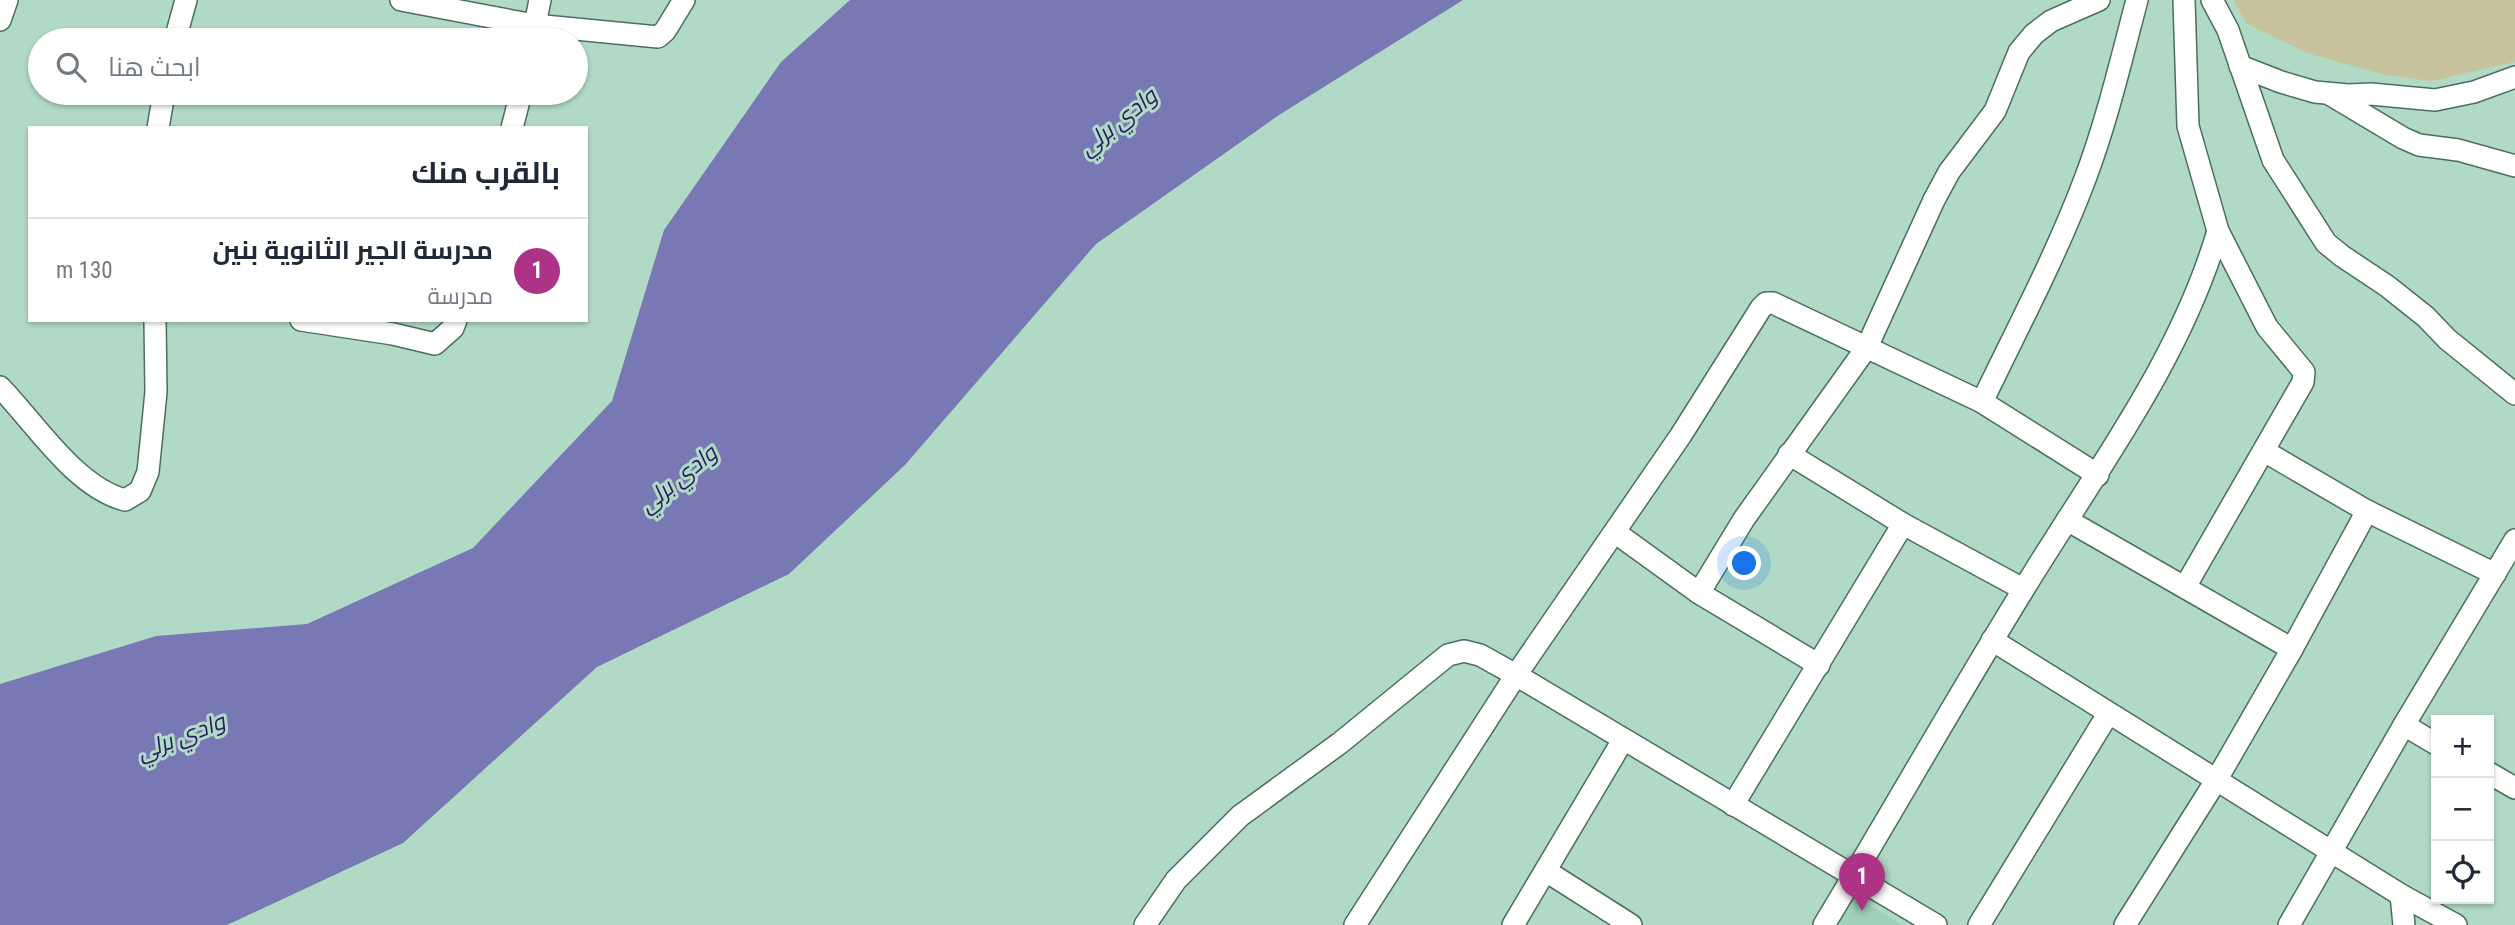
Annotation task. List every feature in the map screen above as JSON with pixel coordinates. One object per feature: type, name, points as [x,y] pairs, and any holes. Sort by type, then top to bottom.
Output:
[{"type":"street","points":[[0,20],[7,0]]},
{"type":"street","points":[[178,28],[186,0]]},
{"type":"street","points":[[401,0],[447,5],[518,28]]},
{"type":"street","points":[[534,28],[540,0]]},
{"type":"street","points":[[588,35],[658,37],[665,31],[684,0]]},
{"type":"street","points":[[1699,593],[1744,519],[1867,347],[1934,200],[1949,172],[1995,111],[2019,52],[2034,34],[2051,21],[2099,0]]},
{"type":"street","points":[[1982,402],[2057,245],[2085,179],[2110,103],[2137,0]]},
{"type":"street","points":[[2184,0],[2188,126],[2218,231],[2267,327],[2304,372],[2303,382],[2185,587]]},
{"type":"street","points":[[2212,0],[2228,30],[2273,160],[2326,243],[2426,317],[2447,339],[2515,394]]},
{"type":"street","points":[[2240,66],[2295,87],[2331,95],[2371,94],[2435,100],[2474,92],[2515,77]]},
{"type":"street","points":[[2331,95],[2419,145],[2458,150],[2515,166]]},
{"type":"street","points":[[158,126],[162,105]]},
{"type":"street","points":[[513,126],[518,105]]},
{"type":"street","points":[[1824,925],[2023,589],[2098,475],[2192,303],[2207,269],[2218,231]]},
{"type":"street","points":[[1355,925],[1516,675],[1616,533],[1766,303],[1773,303],[1810,318],[1982,402],[2098,475]]},
{"type":"street","points":[[0,387],[89,483],[107,495],[125,500],[140,491],[148,472],[156,392],[155,322]]},
{"type":"street","points":[[314,322],[393,334],[435,344],[453,328],[455,322]]},
{"type":"street","points":[[2264,452],[2367,511],[2495,574]]},
{"type":"street","points":[[1789,454],[1903,524],[2023,589]]},
{"type":"street","points":[[2125,925],[2217,779],[2367,511]]},
{"type":"street","points":[[2067,520],[2292,649]]},
{"type":"street","points":[[1733,805],[1903,524]]},
{"type":"street","points":[[1616,533],[1699,593],[1819,665]]},
{"type":"street","points":[[2289,925],[2515,540]]},
{"type":"street","points":[[1992,640],[2331,853],[2452,924]]},
{"type":"street","points":[[1145,925],[1176,880],[1240,816],[1340,743],[1448,655],[1464,651],[1480,655],[1516,675],[1936,925]]},
{"type":"street","points":[[1979,925],[2108,714]]},
{"type":"street","points":[[2404,726],[2431,741]]},
{"type":"street","points":[[1513,925],[1623,740]]},
{"type":"street","points":[[2494,776],[2515,788]]},
{"type":"street","points":[[1546,872],[1631,925]]},
{"type":"street","points":[[2401,895],[2404,925]]},
{"type":"shaded area","points":[[2233,0],[2515,0],[2515,62],[2431,81],[2385,75],[2307,53],[2247,24]]},
{"type":"shaded area","points":[[1855,896],[1902,925],[1838,925]]},
{"type":"water","name":"وادي برلي","points":[[850,0],[1463,0],[1279,115],[1096,244],[905,465],[789,574],[597,667],[403,843],[227,925],[0,925],[0,684],[156,636],[307,624],[473,548],[612,401],[664,230],[781,62]]},
{"type":"place","name":"مدرسة الجير الثانوية بنين","points":[[1862,911]]}]
